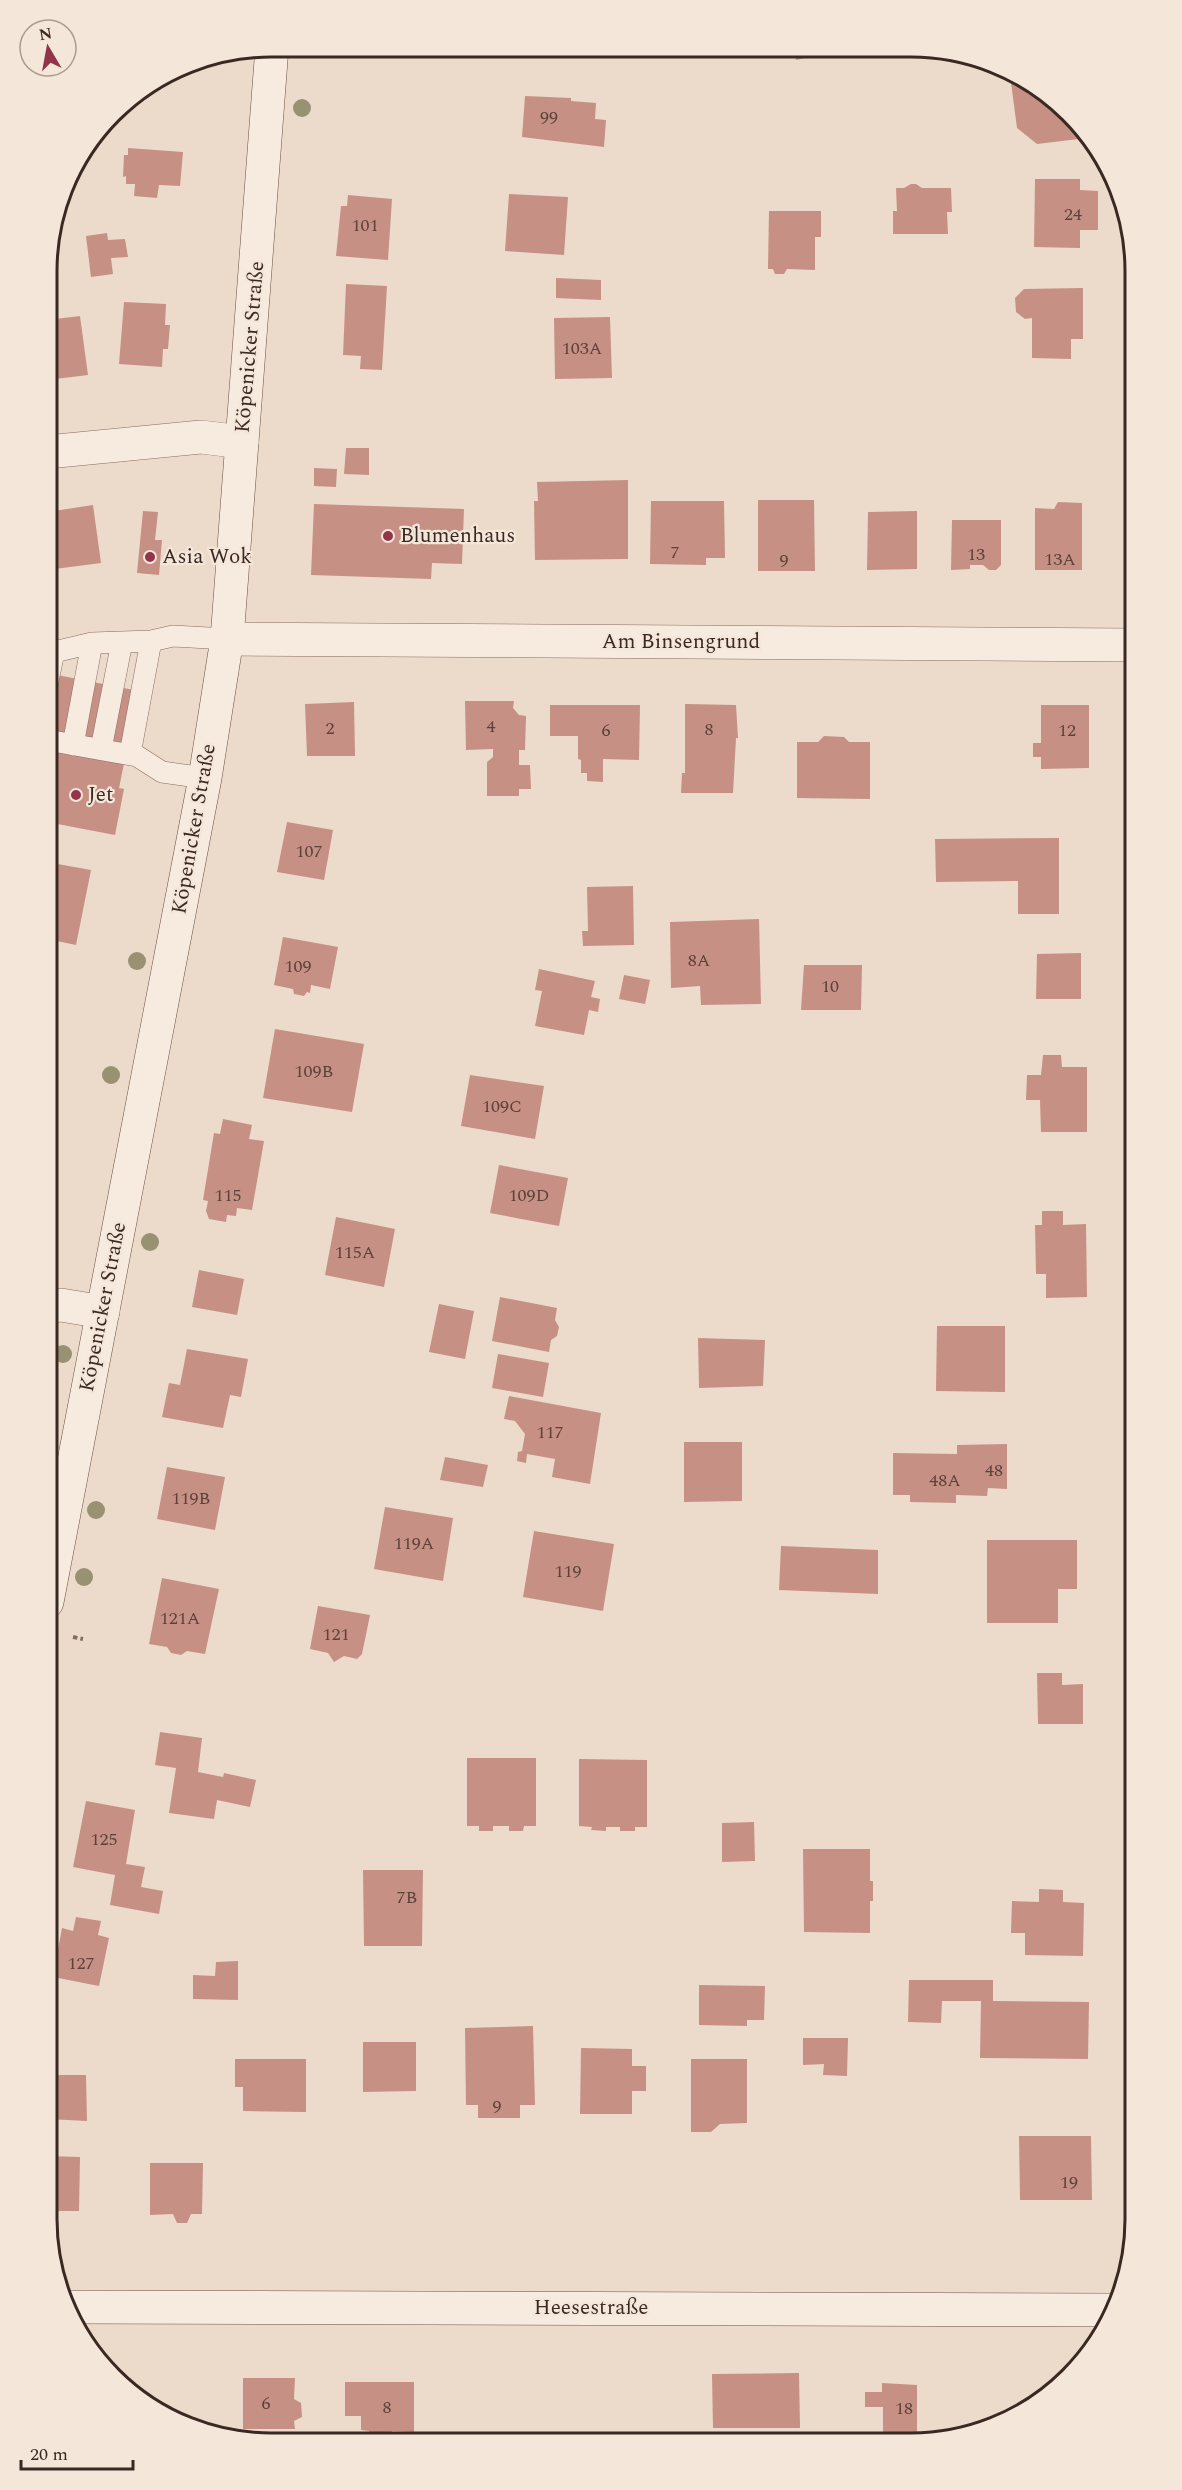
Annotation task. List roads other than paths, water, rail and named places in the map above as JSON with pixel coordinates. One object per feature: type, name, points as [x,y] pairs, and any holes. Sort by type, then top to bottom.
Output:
[{"type":"street","name":"Köpenicker Straße","points":[[57,1550],[205,778],[226,639],[271,57]]},
{"type":"street","points":[[57,451],[201,437],[242,442]]},
{"type":"street","name":"Am Binsengrund","points":[[226,639],[1125,645]]},
{"type":"street","points":[[57,1306],[103,1312]]},
{"type":"street","name":"Heesestraße","points":[[76,2307],[1105,2310]]},
{"type":"lane","points":[[57,651],[92,644],[151,641],[173,636],[226,639]]},
{"type":"lane","points":[[130,754],[151,641]]},
{"type":"lane","points":[[101,749],[122,642]]},
{"type":"lane","points":[[74,745],[92,644]]},
{"type":"lane","points":[[57,742],[130,754],[162,772],[205,778]]},
{"type":"place","name":"Blumenhaus","points":[[388,536]]},
{"type":"place","name":"Asia Wok","points":[[150,557]]},
{"type":"place","name":"Jet","points":[[76,795]]}]
